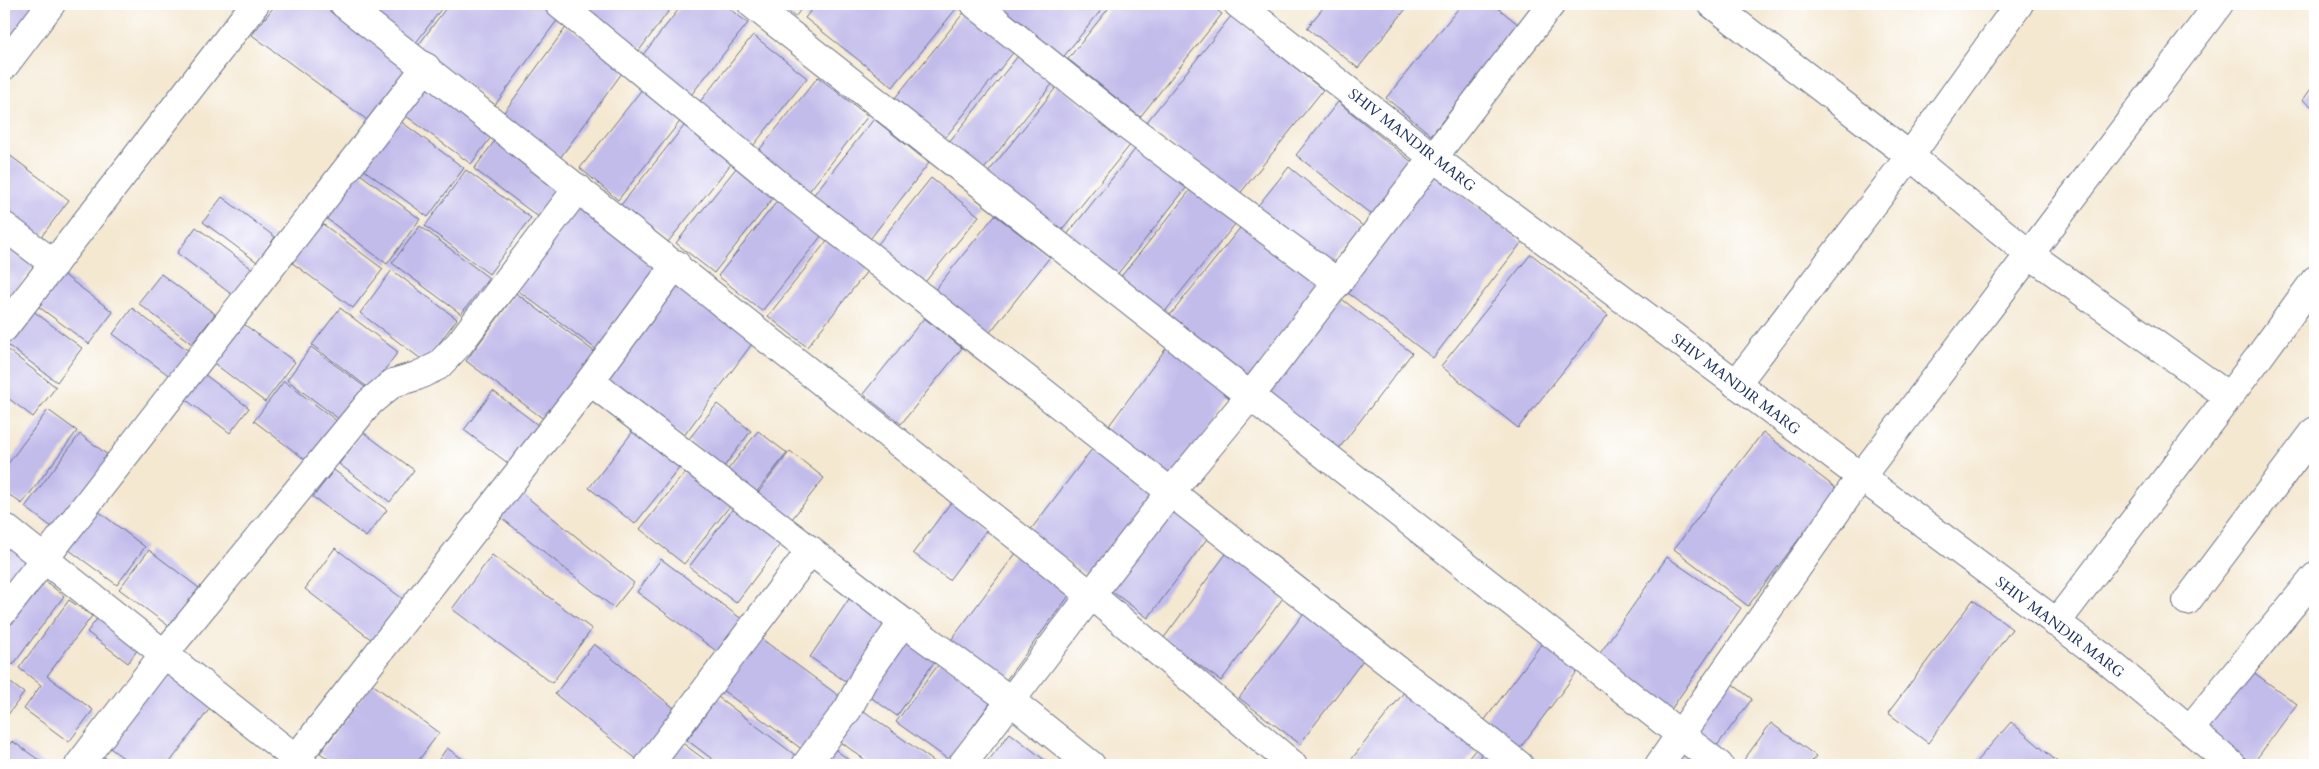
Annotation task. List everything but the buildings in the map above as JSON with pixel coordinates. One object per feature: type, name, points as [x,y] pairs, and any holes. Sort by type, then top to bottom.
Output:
[{"type":"street","points":[[4,66],[51,4]]},
{"type":"street","points":[[4,328],[255,4]]},
{"type":"street","points":[[344,4],[1092,594],[1293,765]]},
{"type":"street","points":[[559,4],[784,189],[1519,765]]},
{"type":"street","points":[[752,4],[1719,765]]},
{"type":"street","points":[[974,4],[1122,122],[1338,283]]},
{"type":"street","name":"SHIV MANDIR MARG","points":[[1238,4],[1434,158],[1860,478],[2104,658],[2232,765]]},
{"type":"street","points":[[962,765],[1170,493],[1251,395],[1338,283],[1551,4]]},
{"type":"street","points":[[1713,4],[1910,156],[2029,254],[2228,396]]},
{"type":"street","points":[[1736,384],[1910,156],[2019,4]]},
{"type":"street","points":[[1659,765],[1860,478],[2219,4]]},
{"type":"street","points":[[4,611],[426,67]]},
{"type":"street","points":[[79,765],[164,654],[370,402],[393,383],[417,376],[438,366],[460,344],[578,188]]},
{"type":"street","points":[[4,226],[54,264]]},
{"type":"street","points":[[4,527],[297,763],[590,381],[676,264]]},
{"type":"street","points":[[2056,623],[2315,280]]},
{"type":"street","points":[[590,381],[903,622],[1010,700],[1091,765]]},
{"type":"street","points":[[2187,601],[2315,431]]},
{"type":"street","points":[[649,765],[811,550]]},
{"type":"street","points":[[2190,729],[2315,577]]},
{"type":"street","points":[[806,765],[848,709],[865,677],[903,622]]}]
